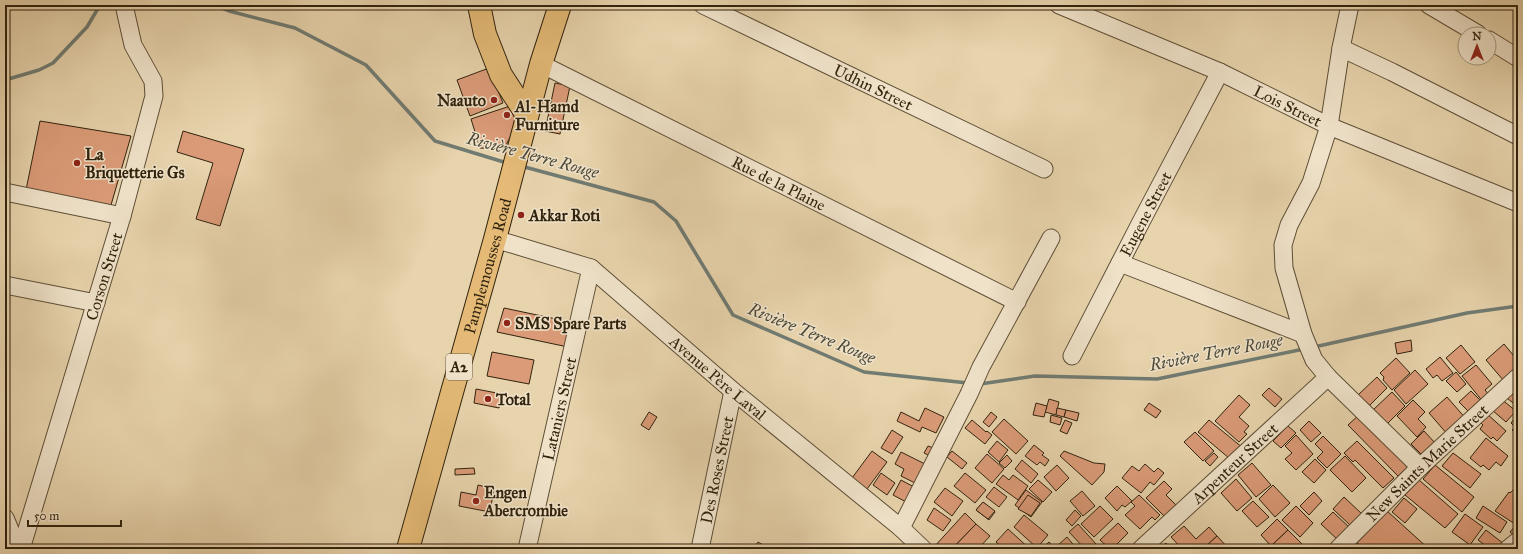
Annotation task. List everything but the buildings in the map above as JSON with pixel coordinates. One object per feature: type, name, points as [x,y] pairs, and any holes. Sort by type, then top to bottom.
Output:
[{"type":"main road","points":[[479,5],[485,34],[501,75],[527,115]]},
{"type":"main road","name":"Pamplemousses Road","points":[[408,549],[495,239],[541,64],[560,5]]},
{"type":"street","name":"Udhin Street","points":[[703,5],[1044,169]]},
{"type":"street","name":"Lois Street","points":[[1059,5],[1220,72],[1329,126],[1518,203]]},
{"type":"street","points":[[1350,5],[1341,48],[1329,126],[1311,183],[1290,225],[1283,245],[1284,268],[1305,339],[1314,360],[1328,377],[1420,467]]},
{"type":"street","points":[[1429,5],[1464,26]]},
{"type":"street","name":"Corson Street","points":[[21,549],[122,216],[154,96],[153,81],[133,45],[124,8]]},
{"type":"street","points":[[1497,45],[1518,58]]},
{"type":"street","points":[[1341,48],[1392,72],[1518,136]]},
{"type":"street","name":"Rue de la Plaine","points":[[541,64],[1017,302]]},
{"type":"street","name":"Eugene Street","points":[[1072,356],[1220,72]]},
{"type":"street","points":[[5,192],[122,216]]},
{"type":"street","points":[[901,528],[969,394],[981,367],[1051,238]]},
{"type":"street","name":"Avenue Père Laval","points":[[495,239],[591,268],[733,391],[901,528],[917,547]]},
{"type":"street","points":[[1120,263],[1305,339]]},
{"type":"street","name":"Lataniers Street","points":[[527,549],[591,268]]},
{"type":"street","points":[[5,285],[96,303]]},
{"type":"street","name":"Arpenteur Street","points":[[1141,549],[1328,377]]},
{"type":"street","name":"New Saints Marie Street","points":[[1338,549],[1420,467],[1518,378]]},
{"type":"street","name":"Des Roses Street","points":[[700,549],[733,391]]},
{"type":"street","points":[[5,518],[18,549]]},
{"type":"street","points":[[1508,549],[1518,541]]},
{"type":"waterway","points":[[5,80],[39,70],[53,63],[87,27],[100,5]]},
{"type":"waterway","name":"Rivière Terre Rouge","points":[[214,5],[229,11],[295,28],[366,65],[435,141],[507,163]]},
{"type":"waterway","name":"Rivière Terre Rouge","points":[[521,166],[654,202],[676,221],[733,315],[864,372],[968,383]]},
{"type":"waterway","name":"Rivière Terre Rouge","points":[[1314,347],[1467,313],[1518,306]]},
{"type":"waterway","name":"Rivière Terre Rouge","points":[[980,384],[1035,376],[1157,379],[1304,349]]},
{"type":"place","name":"Naauto","points":[[494,100]]},
{"type":"place","name":"Al-Hamd Furniture","points":[[507,115]]},
{"type":"place","name":"La Briquetterie Gs","points":[[77,163]]},
{"type":"place","name":"Akkar Roti","points":[[521,215]]},
{"type":"place","name":"SMS Spare Parts","points":[[507,323]]},
{"type":"place","name":"Total","points":[[488,399]]},
{"type":"place","name":"Engen Abercrombie","points":[[476,501]]}]
